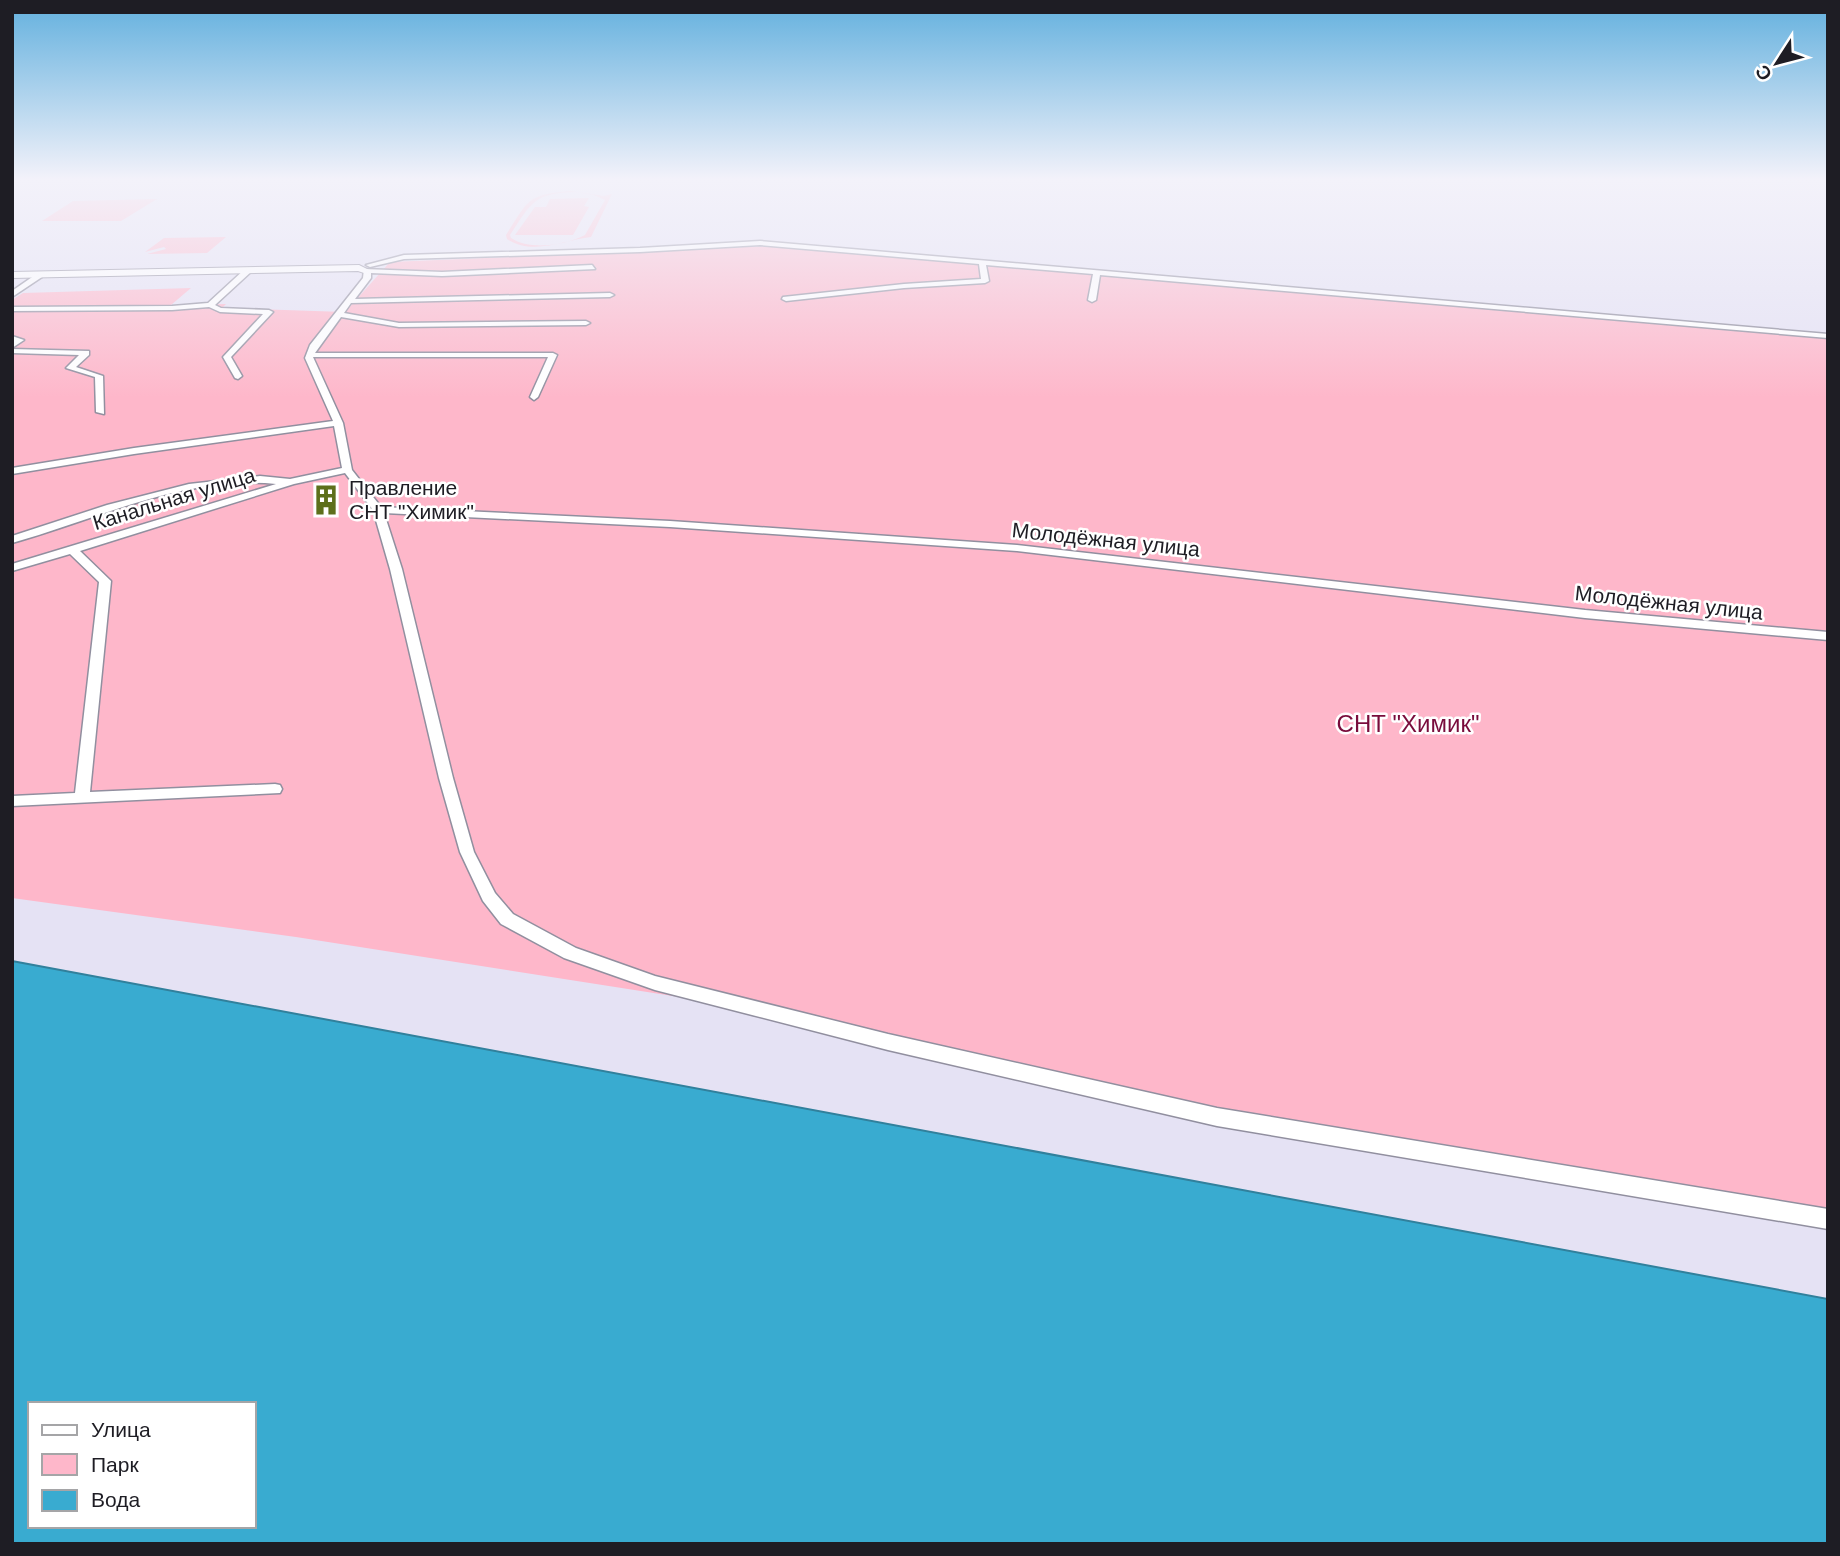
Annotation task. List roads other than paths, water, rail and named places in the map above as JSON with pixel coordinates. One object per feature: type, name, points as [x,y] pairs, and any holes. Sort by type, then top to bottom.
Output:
[{"type":"street","points":[[363,270],[404,257],[552,253]]},
{"type":"street","points":[[872,253],[1828,337]]},
{"type":"street","points":[[786,299],[904,286],[985,281],[982,262]]},
{"type":"street","points":[[12,275],[363,270],[442,274],[592,267]]},
{"type":"street","points":[[363,270],[367,278],[343,307],[309,358],[338,423],[347,470],[378,510],[396,569],[446,778],[467,852],[489,897],[507,919],[570,953],[655,983],[841,1031],[1217,1117],[1828,1219]]},
{"type":"street","points":[[209,305],[248,271]]},
{"type":"street","points":[[1092,300],[1097,272]]},
{"type":"street","points":[[12,295],[41,275]]},
{"type":"street","points":[[343,307],[610,295]]},
{"type":"street","points":[[12,309],[172,308],[209,305],[220,310],[269,312],[227,357],[238,376]]},
{"type":"street","points":[[343,307],[399,325],[586,323]]},
{"type":"street","points":[[12,338],[20,340],[12,349]]},
{"type":"street","points":[[12,349],[86,353],[70,368],[99,376],[101,412]]},
{"type":"street","points":[[310,355],[553,355],[534,397]]},
{"type":"street","points":[[12,471],[338,423]]},
{"type":"street","name":"Канальная улица","points":[[12,568],[292,482],[347,470]]},
{"type":"street","points":[[12,540],[67,519],[198,486],[277,479],[292,482]]},
{"type":"street","name":"Молодёжная улица","points":[[378,510],[670,524],[1017,548],[1585,614],[1828,636]]},
{"type":"street","points":[[73,550],[105,582],[82,798]]},
{"type":"street","points":[[12,801],[275,789]]},
{"type":"water","points":[[12,961],[1828,1299],[1828,1544],[12,1544]]},
{"type":"place","name":"Правление СНТ \"Химик\"","points":[[326,500]]},
{"type":"park label","name":"СНТ \"Химик\"","points":[[1408,724]]}]
